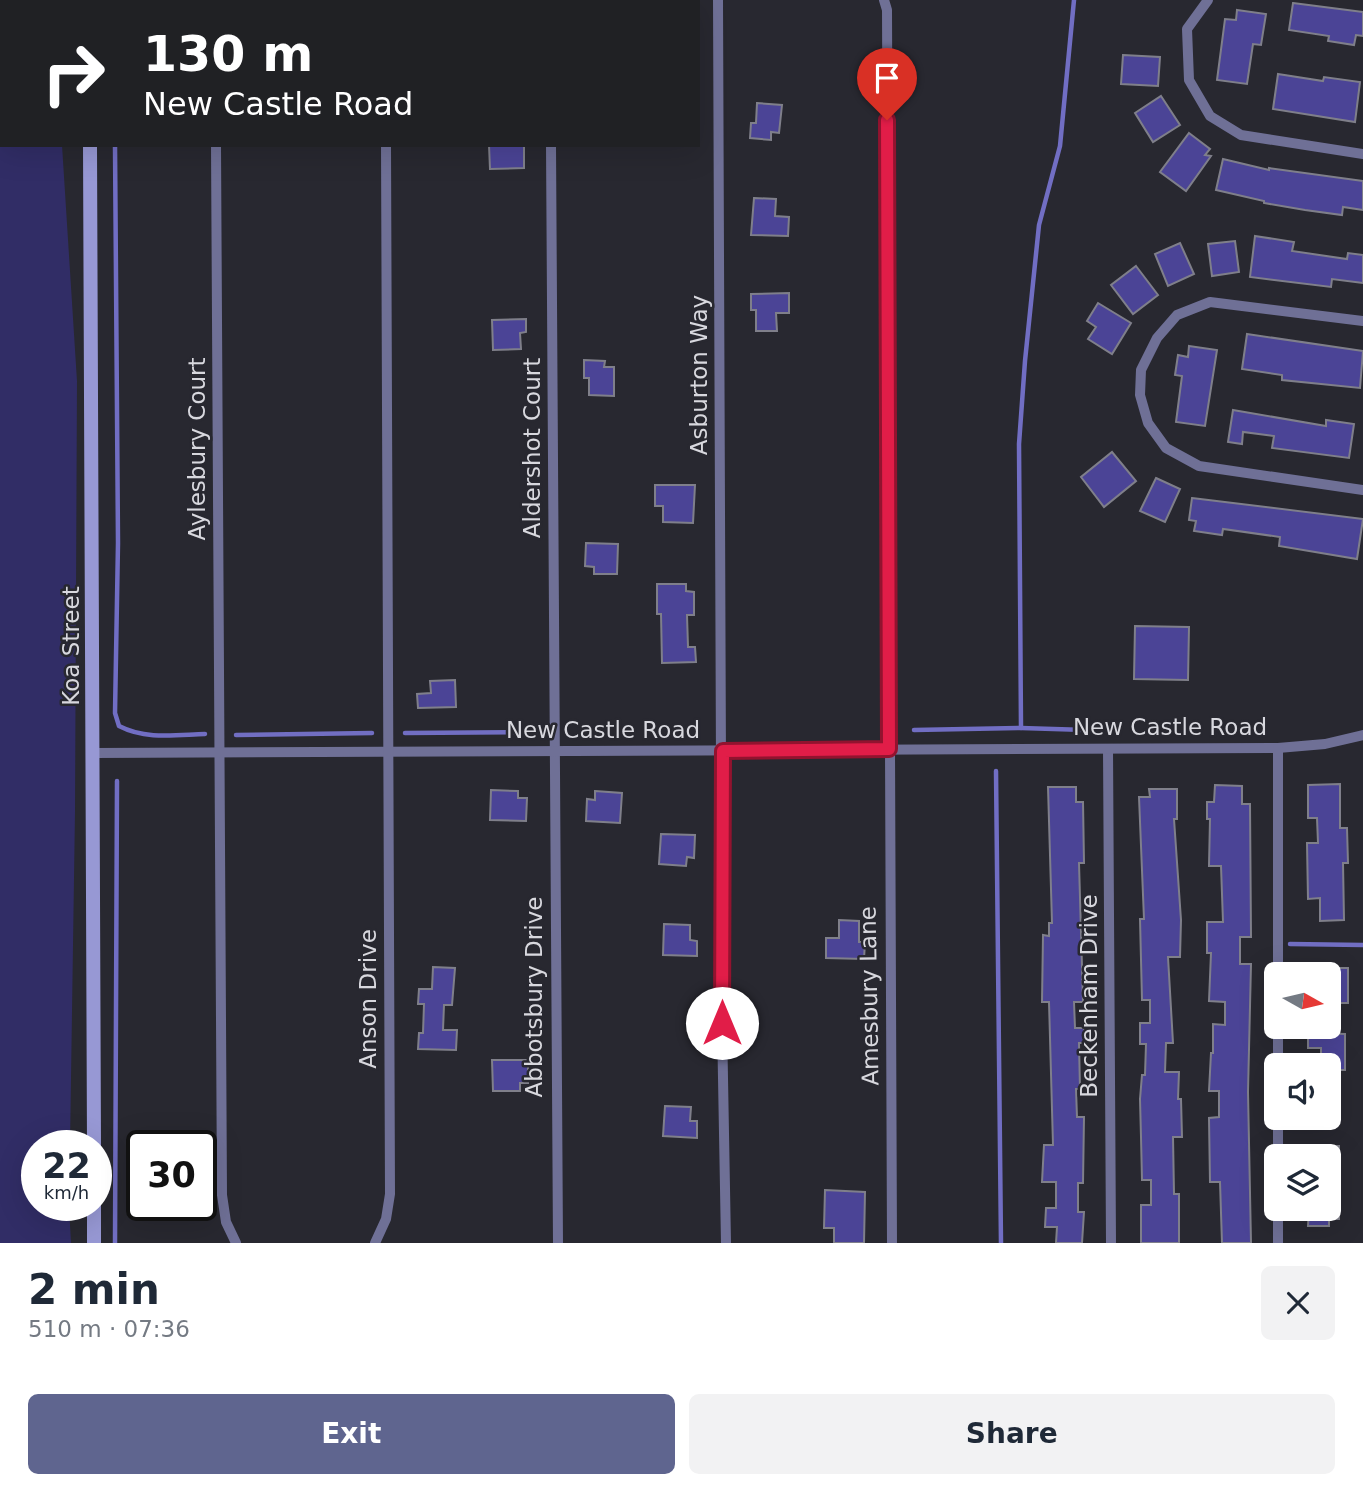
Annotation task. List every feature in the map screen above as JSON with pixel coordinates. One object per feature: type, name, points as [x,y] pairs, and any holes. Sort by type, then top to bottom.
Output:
[{"type":"main road","name":"Koa Street","points":[[90,147],[94,1130]]},
{"type":"main road","points":[[94,1221],[94,1243]]},
{"type":"street","name":"Asburton Way","points":[[718,0],[723,751]]},
{"type":"street","points":[[884,0],[887,10],[889,749]]},
{"type":"street","points":[[1208,0],[1187,29],[1189,80],[1210,116],[1241,135],[1363,154]]},
{"type":"street","name":"Aylesbury Court","points":[[216,147],[220,753]]},
{"type":"street","points":[[386,147],[388,751]]},
{"type":"street","name":"Aldershot Court","points":[[551,147],[555,750]]},
{"type":"street","points":[[1363,321],[1210,302],[1177,315],[1157,338],[1141,370],[1140,396],[1148,422],[1167,448],[1199,466],[1363,490]]},
{"type":"street","name":"New Castle Road","points":[[94,753],[1278,748],[1325,744],[1363,735]]},
{"type":"street","points":[[1278,748],[1278,962]]},
{"type":"street","name":"Amesbury Lane","points":[[889,749],[892,1243]]},
{"type":"street","name":"Beckenham Drive","points":[[1108,749],[1111,1243]]},
{"type":"street","name":"Abbotsbury Drive","points":[[555,750],[558,1243]]},
{"type":"street","name":"Anson Drive","points":[[375,1243],[386,1219],[390,1194],[388,751]]},
{"type":"street","points":[[723,751],[722,1023],[726,1243]]},
{"type":"street","points":[[220,753],[222,1195],[226,1222],[236,1243]]},
{"type":"street","points":[[1278,1221],[1278,1243]]},
{"type":"shaded area","points":[[0,147],[62,147],[77,381],[70,1130],[21,1130],[21,1221],[70,1221],[71,1243],[0,1243]]},
{"type":"building","points":[[1293,3],[1363,12],[1363,36],[1356,35],[1354,45],[1328,41],[1329,36],[1289,30]]},
{"type":"building","points":[[1237,10],[1266,14],[1261,45],[1253,44],[1247,84],[1217,80],[1225,19],[1236,20]]},
{"type":"building","points":[[1123,55],[1160,57],[1158,86],[1121,84]]},
{"type":"building","points":[[1278,74],[1323,81],[1324,77],[1360,82],[1355,122],[1273,109]]},
{"type":"building","points":[[1161,96],[1180,125],[1153,142],[1135,113]]},
{"type":"building","points":[[757,103],[782,105],[779,133],[771,132],[771,140],[750,138],[751,123],[756,123]]},
{"type":"building","points":[[1189,133],[1210,149],[1205,155],[1211,156],[1186,191],[1160,172]]},
{"type":"building","points":[[489,147],[524,147],[524,168],[490,169]]},
{"type":"building","points":[[1223,159],[1269,170],[1363,181],[1363,210],[1343,207],[1342,215],[1305,210],[1264,203],[1216,190]]},
{"type":"building","points":[[754,198],[776,199],[775,216],[789,217],[788,236],[751,235]]},
{"type":"building","points":[[1255,236],[1294,242],[1292,251],[1347,259],[1348,253],[1363,255],[1363,283],[1332,279],[1331,287],[1250,277]]},
{"type":"building","points":[[1235,241],[1239,272],[1212,276],[1208,244]]},
{"type":"building","points":[[1180,243],[1194,274],[1168,286],[1155,254]]},
{"type":"building","points":[[1136,266],[1158,295],[1133,314],[1111,285]]},
{"type":"building","points":[[789,293],[789,313],[776,313],[777,331],[756,331],[756,310],[751,310],[751,294]]},
{"type":"building","points":[[1098,303],[1131,323],[1112,354],[1088,339],[1096,327],[1087,321]]},
{"type":"building","points":[[526,319],[526,332],[520,333],[521,349],[493,350],[492,320]]},
{"type":"building","points":[[1247,334],[1363,351],[1360,388],[1282,380],[1282,375],[1242,369]]},
{"type":"building","points":[[1189,346],[1217,350],[1205,426],[1176,422],[1182,376],[1175,375],[1178,355],[1188,357]]},
{"type":"building","points":[[584,360],[605,361],[604,367],[614,367],[614,396],[589,395],[589,378],[584,378]]},
{"type":"building","points":[[1233,410],[1326,426],[1326,420],[1354,424],[1349,458],[1272,448],[1274,436],[1243,432],[1242,444],[1228,442]]},
{"type":"building","points":[[1112,452],[1136,481],[1104,507],[1081,477]]},
{"type":"building","points":[[1156,478],[1180,489],[1165,522],[1140,511]]},
{"type":"building","points":[[655,485],[695,485],[693,523],[663,522],[663,506],[655,506]]},
{"type":"building","points":[[1192,498],[1363,519],[1357,559],[1279,546],[1280,537],[1223,529],[1222,535],[1194,531],[1196,521],[1189,520]]},
{"type":"building","points":[[586,543],[618,544],[617,574],[594,574],[594,567],[585,566]]},
{"type":"building","points":[[657,584],[686,584],[686,591],[694,592],[694,615],[687,615],[688,647],[695,647],[696,662],[662,663]]},
{"type":"building","points":[[1135,626],[1189,627],[1188,680],[1134,679]]},
{"type":"building","points":[[455,680],[456,707],[418,708],[417,694],[431,693],[430,681]]},
{"type":"building","points":[[1340,784],[1340,828],[1347,828],[1348,863],[1343,863],[1344,920],[1320,921],[1320,898],[1308,899],[1307,843],[1318,843],[1317,818],[1308,818],[1308,785]]},
{"type":"building","points":[[1215,785],[1242,786],[1242,804],[1250,804],[1251,937],[1240,937],[1240,964],[1251,964],[1248,1092],[1251,1243],[1222,1243],[1220,1182],[1210,1182],[1209,1118],[1219,1117],[1219,1091],[1209,1091],[1213,1024],[1225,1025],[1225,1002],[1209,1001],[1211,953],[1207,953],[1207,922],[1223,922],[1221,866],[1209,866],[1210,819],[1207,819],[1207,802],[1214,802]]},
{"type":"building","points":[[1048,787],[1076,787],[1076,802],[1083,802],[1084,863],[1079,863],[1083,1002],[1074,1002],[1075,1028],[1084,1028],[1085,1043],[1079,1043],[1080,1089],[1076,1089],[1077,1117],[1084,1117],[1083,1183],[1078,1183],[1078,1212],[1084,1212],[1082,1243],[1056,1243],[1057,1227],[1045,1227],[1046,1208],[1056,1208],[1056,1182],[1042,1182],[1044,1145],[1053,1145],[1049,1002],[1042,1002],[1043,935],[1049,936],[1049,923],[1052,923]]},
{"type":"building","points":[[1149,789],[1177,789],[1177,819],[1174,819],[1181,920],[1180,957],[1168,957],[1173,1043],[1166,1043],[1165,1072],[1179,1072],[1178,1099],[1181,1099],[1182,1137],[1173,1137],[1174,1194],[1179,1194],[1179,1243],[1141,1243],[1141,1205],[1151,1205],[1151,1180],[1142,1180],[1140,1099],[1142,1075],[1145,1075],[1146,1044],[1140,1044],[1140,1023],[1150,1023],[1150,1000],[1142,1000],[1140,919],[1144,919],[1139,797],[1150,797]]},
{"type":"building","points":[[491,790],[518,791],[518,798],[527,798],[526,821],[490,820]]},
{"type":"building","points":[[595,791],[622,793],[620,823],[586,821],[587,799],[595,800]]},
{"type":"building","points":[[661,834],[695,835],[694,858],[687,857],[686,866],[659,864]]},
{"type":"building","points":[[839,920],[859,921],[859,942],[865,942],[864,959],[826,958],[826,938],[839,938]]},
{"type":"building","points":[[664,924],[690,925],[690,940],[697,941],[697,956],[663,955]]},
{"type":"building","points":[[433,967],[455,968],[452,1005],[444,1005],[443,1030],[457,1030],[456,1050],[418,1049],[419,1033],[423,1033],[424,1004],[418,1004],[419,989],[432,989]]},
{"type":"building","points":[[1341,968],[1348,968],[1348,1003],[1341,1003]]},
{"type":"building","points":[[1341,1034],[1345,1034],[1345,1070],[1341,1070],[1341,1053],[1321,1053],[1321,1048],[1308,1048],[1308,1040],[1340,1040]]},
{"type":"building","points":[[492,1060],[528,1060],[528,1083],[520,1083],[520,1091],[493,1091]]},
{"type":"building","points":[[665,1106],[691,1107],[690,1121],[697,1121],[697,1138],[663,1136]]},
{"type":"building","points":[[825,1190],[865,1192],[864,1243],[834,1243],[834,1228],[824,1228]]},
{"type":"building","points":[[1308,1221],[1329,1221],[1329,1226],[1308,1226]]},
{"type":"waterway","points":[[1021,728],[1019,444],[1025,361],[1039,225],[1060,146],[1074,0]]},
{"type":"waterway","points":[[115,147],[118,543],[115,713],[119,726],[140,733],[161,736],[205,734]]},
{"type":"waterway","points":[[914,730],[1086,730]]},
{"type":"waterway","points":[[405,733],[537,732]]},
{"type":"waterway","points":[[236,735],[372,733]]},
{"type":"waterway","points":[[996,771],[1001,1243]]},
{"type":"waterway","points":[[115,1243],[117,781]]},
{"type":"waterway","points":[[1290,944],[1363,945]]},
{"type":"route","points":[[722,1023],[723,751],[889,749],[887,120]]}]
